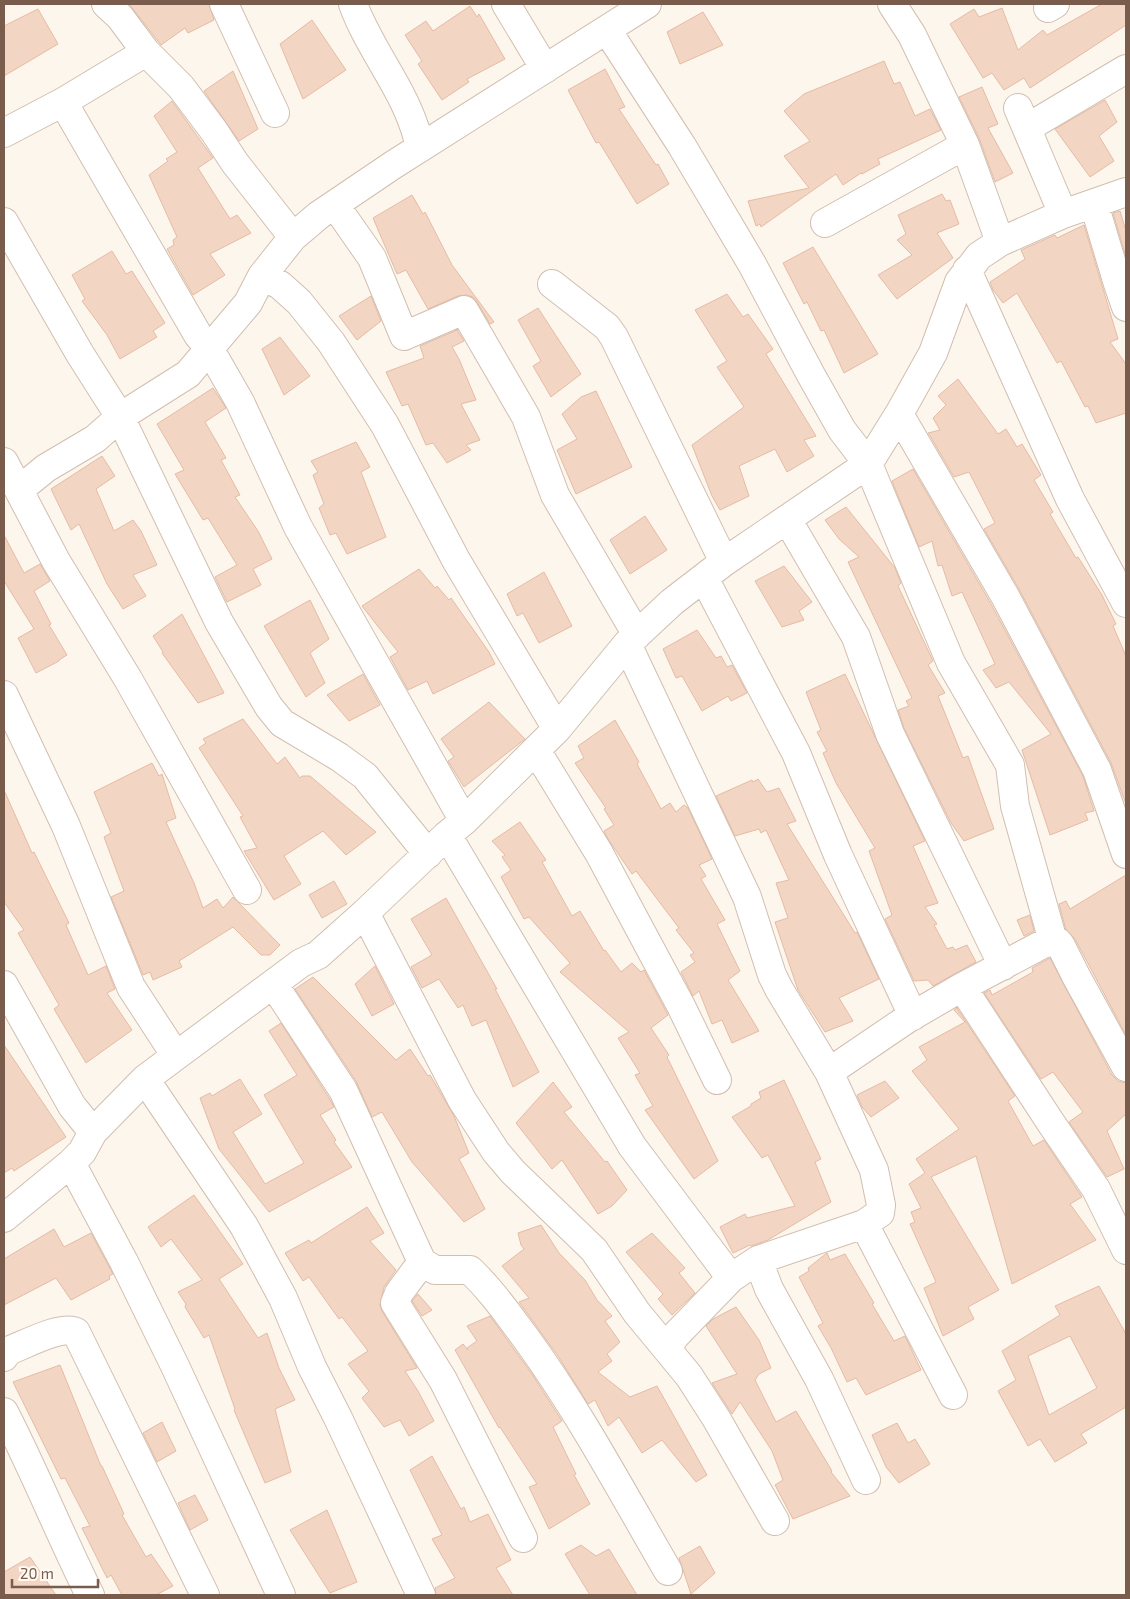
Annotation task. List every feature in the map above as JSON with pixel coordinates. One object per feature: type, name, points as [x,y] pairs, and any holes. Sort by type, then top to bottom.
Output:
[{"type":"street","points":[[106,4],[120,17],[146,52],[181,87],[235,163],[293,237]]},
{"type":"street","points":[[224,4],[275,113]]},
{"type":"street","points":[[353,4],[370,43],[406,107],[420,148]]},
{"type":"street","points":[[506,4],[545,69]]},
{"type":"street","points":[[892,4],[912,35],[965,145],[1000,242]]},
{"type":"street","points":[[19,490],[46,468],[94,439],[120,417],[188,374],[248,303],[262,276],[293,237],[335,205],[420,148],[607,30],[643,5]]},
{"type":"street","points":[[607,30],[697,171],[752,264],[842,430],[868,464],[951,662],[1010,765],[1015,806],[1053,942]]},
{"type":"street","points":[[4,133],[63,102],[146,52]]},
{"type":"street","points":[[1063,214],[1023,118],[1126,69]]},
{"type":"street","points":[[63,102],[198,335],[209,348],[240,402],[298,527],[456,828],[632,1146],[731,1278]]},
{"type":"street","points":[[825,223],[965,145]]},
{"type":"street","points":[[4,1218],[71,1163],[82,1152],[92,1132],[144,1080],[229,1015],[274,985],[301,963],[318,954],[366,914],[536,750],[632,640],[672,602],[714,570],[868,464],[933,353],[958,282],[979,256],[1000,242],[1063,214],[1126,192]]},
{"type":"street","points":[[1094,204],[1123,291]]},
{"type":"street","points":[[335,205],[372,258],[404,336],[464,310],[526,417],[555,495],[632,640],[747,897],[778,989],[829,1072],[874,1170],[881,1205],[880,1213],[864,1224],[758,1260],[731,1278],[675,1336],[667,1349]]},
{"type":"street","points":[[4,222],[80,354],[120,417],[219,622],[269,707],[282,723],[339,757],[365,776],[428,854]]},
{"type":"street","points":[[967,270],[1070,499],[1126,603]]},
{"type":"street","points":[[262,276],[280,285],[299,302],[331,342],[385,425],[456,560],[556,729]]},
{"type":"street","points":[[552,284],[606,326],[614,338],[714,570],[796,753],[838,854],[913,1016]]},
{"type":"street","points":[[899,414],[1005,596],[1097,770],[1126,854]]},
{"type":"street","points":[[4,462],[56,561],[128,679],[247,890]]},
{"type":"street","points":[[787,519],[856,637],[890,734],[1003,966]]},
{"type":"street","points":[[4,695],[66,826],[131,987],[176,1056]]},
{"type":"street","points":[[536,750],[599,853],[681,1006],[717,1080]]},
{"type":"street","points":[[366,914],[462,1100],[496,1152],[513,1172],[594,1250],[637,1313],[689,1376],[716,1418],[775,1521]]},
{"type":"street","points":[[829,1072],[913,1016],[962,987],[1044,944],[1053,942],[1058,942],[1061,946],[1126,1067]]},
{"type":"street","points":[[4,985],[72,1106],[92,1132]]},
{"type":"street","points":[[274,985],[343,1090],[422,1262],[435,1270],[470,1270],[489,1288],[550,1371],[668,1570]]},
{"type":"street","points":[[962,987],[1096,1189],[1126,1250]]},
{"type":"street","points":[[144,1080],[244,1226],[283,1298],[312,1367],[421,1595]]},
{"type":"street","points":[[71,1163],[124,1262],[175,1366],[281,1595]]},
{"type":"street","points":[[864,1224],[953,1395]]},
{"type":"street","points":[[758,1260],[768,1288],[819,1379],[866,1480]]},
{"type":"street","points":[[422,1262],[399,1293],[396,1303],[443,1380],[523,1538]]},
{"type":"street","points":[[5,1351],[65,1330],[76,1332],[205,1595]]},
{"type":"street","points":[[4,1412],[90,1595]]},
{"type":"building","points":[[129,4],[209,4],[214,20],[188,33],[185,28],[161,45]]},
{"type":"building","points":[[1102,4],[1126,4],[1126,25],[1030,88],[1024,78],[1004,90],[992,73],[983,78],[950,24],[974,9],[979,17],[1002,8],[1018,50],[1043,30],[1047,35]]},
{"type":"building","points":[[470,6],[477,17],[479,14],[505,59],[467,79],[469,82],[442,100],[418,64],[422,61],[405,35],[426,21],[433,31]]},
{"type":"building","points":[[38,9],[58,44],[4,76],[4,26]]},
{"type":"building","points":[[703,12],[723,45],[680,64],[667,32]]},
{"type":"building","points":[[312,20],[346,70],[303,99],[280,44]]},
{"type":"building","points":[[884,61],[894,84],[900,82],[915,116],[930,109],[941,130],[878,159],[880,164],[861,173],[843,185],[836,174],[761,227],[760,224],[756,226],[748,201],[809,188],[784,156],[810,141],[784,111],[804,94]]},
{"type":"building","points":[[605,69],[625,107],[619,109],[656,165],[658,164],[669,184],[637,204],[599,142],[596,143],[568,90]]},
{"type":"building","points":[[233,71],[258,129],[239,141],[204,91]]},
{"type":"building","points":[[982,87],[998,124],[988,128],[1013,173],[995,182],[979,138],[959,97]]},
{"type":"building","points":[[1105,100],[1117,122],[1099,136],[1114,161],[1090,177],[1055,129]]},
{"type":"building","points":[[172,101],[213,158],[198,168],[230,219],[237,215],[251,233],[210,254],[225,275],[193,295],[167,249],[174,245],[173,240],[177,237],[149,175],[168,161],[166,159],[177,152],[154,116]]},
{"type":"building","points":[[942,194],[946,201],[950,200],[959,224],[937,233],[953,258],[897,299],[878,275],[912,255],[897,240],[906,234],[898,215]]},
{"type":"building","points":[[412,195],[423,214],[425,212],[452,265],[494,322],[490,324],[473,297],[466,295],[458,296],[428,309],[406,270],[397,274],[373,218]]},
{"type":"building","points":[[1120,211],[1126,231],[1126,257],[1113,213]]},
{"type":"building","points":[[1084,225],[1118,339],[1110,342],[1126,364],[1126,413],[1096,423],[1088,406],[1085,407],[1061,361],[1057,363],[1017,293],[1003,303],[993,290],[990,282],[1025,259],[1021,250],[1055,235],[1057,238]]},
{"type":"building","points":[[813,247],[878,354],[844,373],[824,330],[821,331],[807,302],[804,304],[783,263]]},
{"type":"building","points":[[112,251],[126,274],[132,271],[165,323],[153,331],[157,337],[120,359],[107,335],[82,301],[85,299],[72,275]]},
{"type":"building","points":[[727,294],[743,317],[748,314],[773,349],[766,354],[816,436],[804,440],[814,456],[787,472],[775,449],[739,466],[749,496],[720,510],[712,496],[692,445],[744,407],[717,367],[727,361],[695,310]]},
{"type":"building","points":[[371,296],[381,321],[357,340],[339,316]]},
{"type":"building","points":[[538,308],[581,374],[551,397],[533,366],[541,361],[518,320]]},
{"type":"building","points":[[457,330],[464,341],[452,347],[476,400],[461,404],[480,440],[466,445],[471,450],[447,463],[433,443],[426,445],[408,404],[402,406],[386,372],[424,358],[420,346]]},
{"type":"building","points":[[280,337],[310,376],[284,395],[262,349]]},
{"type":"building","points":[[958,379],[998,434],[1006,429],[1017,447],[1022,444],[1041,475],[1034,480],[1053,512],[1050,514],[1076,558],[1078,557],[1102,595],[1116,624],[1113,626],[1126,656],[1126,804],[1111,763],[1019,589],[984,529],[995,523],[969,472],[954,477],[928,433],[940,430],[933,418],[946,405],[938,396]]},
{"type":"building","points":[[213,388],[226,408],[205,422],[226,458],[221,460],[240,495],[235,497],[258,531],[272,559],[253,569],[261,585],[227,602],[215,577],[237,565],[208,518],[203,520],[175,474],[184,470],[157,424]]},
{"type":"building","points":[[596,391],[632,467],[576,494],[557,450],[577,439],[562,414],[581,397]]},
{"type":"building","points":[[356,442],[370,467],[361,472],[386,537],[347,554],[336,533],[330,535],[319,508],[324,504],[313,475],[318,472],[311,461]]},
{"type":"building","points":[[102,456],[115,476],[96,489],[114,531],[133,520],[141,531],[157,565],[133,575],[146,596],[123,609],[107,584],[79,524],[71,530],[51,489]]},
{"type":"building","points":[[913,469],[991,604],[1083,776],[1094,811],[1085,813],[1088,820],[1050,835],[1022,750],[1051,734],[1009,682],[996,688],[983,670],[995,664],[962,592],[952,596],[942,565],[938,566],[932,541],[919,547],[892,481]]},
{"type":"building","points":[[846,507],[895,568],[901,583],[898,586],[933,661],[928,665],[945,693],[938,696],[963,758],[968,756],[994,829],[964,841],[951,823],[904,728],[898,710],[909,706],[906,701],[912,698],[848,562],[859,557],[839,539],[825,520]]},
{"type":"building","points":[[645,516],[667,550],[630,574],[610,540]]},
{"type":"building","points":[[4,535],[24,573],[40,564],[50,581],[34,591],[51,624],[49,625],[67,655],[36,673],[18,638],[34,629],[4,581]]},
{"type":"building","points":[[784,566],[812,602],[799,611],[804,620],[782,627],[755,581]]},
{"type":"building","points":[[419,569],[435,588],[437,586],[449,600],[451,598],[489,652],[495,664],[433,694],[427,681],[408,690],[390,657],[398,652],[362,606]]},
{"type":"building","points":[[544,572],[572,626],[539,643],[523,613],[517,616],[507,594]]},
{"type":"building","points":[[310,600],[329,639],[310,653],[325,683],[306,697],[264,626]]},
{"type":"building","points":[[182,614],[224,693],[198,703],[162,653],[153,636]]},
{"type":"building","points":[[697,630],[716,658],[721,656],[727,667],[732,665],[747,693],[731,701],[728,696],[702,711],[682,676],[676,678],[663,649]]},
{"type":"building","points":[[363,674],[380,705],[349,721],[327,695]]},
{"type":"building","points":[[845,674],[925,841],[913,846],[938,903],[925,907],[937,924],[934,925],[947,949],[953,947],[955,950],[967,945],[976,962],[933,986],[928,980],[914,981],[885,919],[892,915],[869,851],[875,848],[836,783],[823,753],[827,751],[817,732],[821,730],[806,692]]},
{"type":"building","points":[[489,702],[525,739],[464,787],[448,761],[454,757],[441,739]]},
{"type":"building","points":[[243,719],[277,764],[285,757],[300,778],[302,776],[310,776],[376,832],[346,855],[323,831],[284,856],[301,884],[274,900],[244,851],[257,848],[240,817],[243,816],[199,748],[206,743],[203,739]]},
{"type":"building","points":[[615,720],[639,762],[637,764],[661,809],[670,803],[676,812],[684,805],[688,808],[712,859],[699,865],[706,876],[701,879],[725,920],[717,924],[740,971],[728,980],[759,1031],[732,1043],[722,1020],[712,1024],[699,991],[693,996],[681,972],[695,962],[690,955],[694,953],[676,930],[679,928],[636,871],[632,874],[608,839],[604,831],[614,825],[604,809],[606,808],[575,763],[584,758],[578,746]]},
{"type":"building","points":[[152,763],[159,776],[162,774],[176,818],[166,822],[194,883],[203,908],[217,899],[223,908],[233,897],[280,945],[270,955],[261,955],[233,927],[179,961],[182,967],[153,980],[150,972],[143,975],[111,897],[124,891],[104,837],[111,833],[94,792]]},
{"type":"building","points":[[758,779],[767,792],[779,788],[796,821],[787,824],[855,933],[857,932],[879,979],[839,998],[853,1021],[825,1032],[798,990],[775,922],[788,918],[776,883],[789,880],[766,830],[761,833],[759,829],[735,836],[716,796]]},
{"type":"building","points":[[4,790],[32,853],[34,852],[69,923],[66,925],[88,975],[106,966],[115,989],[107,993],[132,1030],[86,1063],[54,1009],[59,1005],[18,933],[24,930],[4,902]]},
{"type":"building","points":[[520,822],[546,860],[542,862],[572,916],[580,911],[604,951],[621,972],[632,963],[641,972],[644,970],[668,1015],[651,1028],[669,1055],[667,1057],[718,1161],[694,1179],[645,1110],[653,1106],[635,1075],[640,1073],[618,1038],[629,1032],[560,972],[570,963],[529,917],[524,919],[501,877],[511,870],[502,857],[505,855],[492,841]]},
{"type":"building","points":[[1126,875],[1126,1035],[1075,939],[1066,930],[1059,904],[1066,901],[1070,909]]},
{"type":"building","points":[[334,881],[347,904],[322,918],[309,895]]},
{"type":"building","points":[[446,898],[497,989],[495,989],[539,1072],[513,1087],[486,1020],[472,1026],[463,1005],[458,1008],[439,979],[422,988],[411,967],[432,955],[411,919]]},
{"type":"building","points":[[1030,915],[1034,931],[1024,936],[1017,920]]},
{"type":"building","points":[[1050,958],[1112,1075],[1118,1081],[1126,1083],[1126,1114],[1107,1131],[1124,1169],[1107,1177],[1069,1122],[1083,1112],[1053,1072],[1041,1079],[984,993],[990,990],[992,995],[1033,972],[1032,968]]},
{"type":"building","points":[[375,966],[394,1004],[372,1016],[355,984]]},
{"type":"building","points":[[313,977],[396,1060],[410,1049],[428,1076],[430,1075],[454,1116],[469,1153],[459,1159],[485,1209],[464,1222],[412,1162],[382,1112],[372,1117],[356,1081],[295,989]]},
{"type":"building","points":[[957,1008],[1015,1096],[1008,1101],[1033,1146],[1044,1140],[1082,1197],[1070,1204],[1096,1240],[1012,1284],[976,1156],[931,1177],[999,1290],[968,1307],[974,1319],[943,1336],[924,1288],[936,1282],[910,1224],[915,1222],[911,1212],[921,1208],[909,1184],[925,1173],[916,1159],[959,1129],[912,1071],[927,1060],[919,1047],[965,1022],[954,1010]]},
{"type":"building","points":[[281,1023],[334,1107],[320,1115],[336,1140],[334,1142],[352,1167],[269,1212],[219,1149],[200,1098],[210,1093],[212,1096],[240,1079],[262,1114],[233,1132],[265,1184],[304,1163],[264,1095],[297,1075],[269,1031]]},
{"type":"building","points":[[4,1045],[66,1137],[14,1171],[12,1168],[4,1173]]},
{"type":"building","points":[[784,1080],[821,1159],[815,1162],[831,1202],[768,1240],[750,1245],[733,1253],[720,1227],[745,1214],[747,1218],[795,1206],[768,1155],[762,1158],[732,1117],[761,1098],[759,1092]]},
{"type":"building","points":[[885,1081],[899,1098],[871,1117],[862,1107],[857,1095]]},
{"type":"building","points":[[553,1082],[572,1107],[564,1112],[605,1162],[607,1161],[627,1190],[612,1206],[598,1214],[562,1160],[552,1169],[516,1123]]},
{"type":"building","points":[[194,1195],[243,1264],[219,1279],[258,1338],[267,1333],[279,1368],[295,1400],[275,1409],[291,1472],[265,1483],[234,1410],[209,1335],[204,1338],[178,1292],[202,1280],[171,1239],[161,1247],[148,1227]]},
{"type":"building","points":[[367,1207],[384,1233],[370,1241],[396,1270],[384,1287],[380,1305],[417,1368],[405,1371],[434,1421],[409,1436],[400,1420],[384,1427],[362,1398],[369,1391],[348,1364],[368,1351],[342,1317],[339,1319],[309,1277],[303,1281],[285,1253],[309,1240],[311,1243]]},
{"type":"building","points":[[541,1225],[559,1253],[585,1280],[597,1300],[612,1316],[605,1321],[620,1342],[607,1354],[612,1361],[598,1372],[630,1397],[657,1386],[707,1475],[696,1482],[662,1440],[642,1453],[619,1417],[608,1426],[595,1400],[588,1404],[558,1356],[519,1302],[529,1298],[502,1266],[524,1249],[518,1233]]},
{"type":"building","points":[[54,1229],[64,1247],[91,1233],[113,1274],[109,1276],[110,1279],[71,1300],[56,1278],[4,1305],[4,1259]]},
{"type":"building","points":[[652,1233],[685,1268],[679,1273],[695,1293],[672,1315],[658,1299],[663,1294],[626,1252]]},
{"type":"building","points":[[827,1253],[830,1260],[845,1254],[894,1341],[905,1336],[921,1370],[866,1395],[856,1378],[847,1382],[818,1326],[823,1323],[799,1277],[809,1271],[808,1268]]},
{"type":"building","points":[[1099,1286],[1126,1334],[1126,1407],[1081,1434],[1087,1443],[1055,1462],[1040,1439],[1028,1446],[998,1391],[1016,1380],[1002,1351],[1060,1315],[1055,1306]],"holes":[[[1070,1336],[1097,1388],[1049,1415],[1028,1356]]]},
{"type":"building","points":[[418,1294],[432,1310],[422,1316],[412,1301]]},
{"type":"building","points":[[736,1307],[759,1340],[771,1368],[759,1374],[755,1380],[776,1422],[796,1411],[831,1472],[850,1496],[793,1519],[775,1485],[783,1480],[772,1451],[740,1402],[732,1414],[712,1383],[737,1374],[706,1326],[713,1319]]},
{"type":"building","points":[[490,1316],[532,1374],[562,1421],[553,1427],[576,1474],[574,1475],[590,1504],[549,1529],[529,1487],[537,1484],[499,1428],[455,1350],[463,1344],[468,1350],[467,1348],[477,1341],[467,1326]]},
{"type":"building","points":[[60,1365],[101,1466],[124,1514],[122,1515],[146,1557],[151,1554],[173,1586],[156,1595],[122,1595],[111,1575],[107,1578],[82,1528],[90,1526],[65,1478],[61,1479],[13,1382]]},
{"type":"building","points":[[162,1422],[176,1451],[157,1462],[143,1433]]},
{"type":"building","points":[[897,1423],[908,1443],[915,1439],[930,1464],[899,1483],[886,1467],[872,1435]]},
{"type":"building","points":[[432,1456],[461,1509],[464,1507],[470,1522],[488,1514],[511,1560],[496,1568],[513,1595],[436,1595],[435,1588],[455,1578],[432,1539],[442,1535],[410,1470]]},
{"type":"building","points":[[195,1495],[208,1520],[190,1530],[178,1503]]},
{"type":"building","points":[[327,1510],[357,1582],[330,1593],[290,1530]]},
{"type":"building","points":[[581,1545],[596,1556],[609,1549],[637,1595],[590,1595],[565,1554]]},
{"type":"building","points":[[700,1546],[715,1573],[691,1594],[679,1558]]},
{"type":"building","points":[[30,1557],[56,1595],[4,1595],[4,1572]]}]
